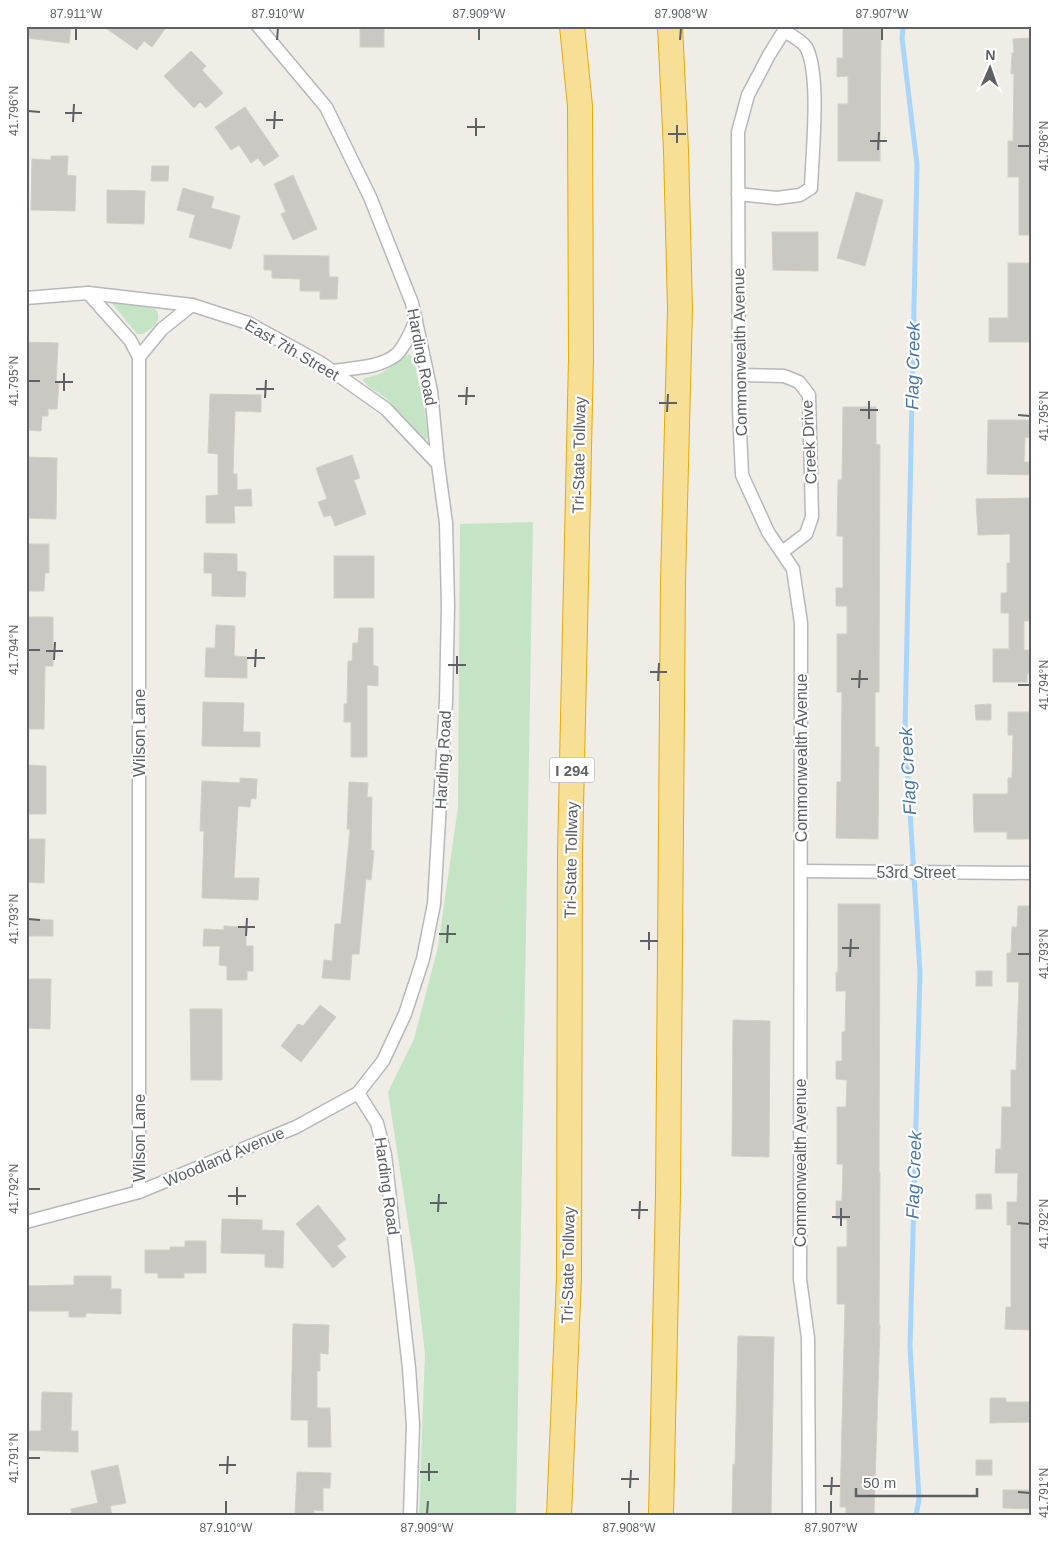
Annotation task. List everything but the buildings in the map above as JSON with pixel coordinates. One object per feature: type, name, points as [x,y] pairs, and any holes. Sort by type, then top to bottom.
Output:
[{"type":"highway","name":"Tri-State Tollway","points":[[559,1515],[570,1278],[570,862],[581,358],[580,106],[572,26]]},
{"type":"highway","points":[[661,1515],[668,1194],[673,582],[680,309],[676,150],[670,26]]},
{"type":"street","name":"Harding Road","points":[[258,26],[326,107],[370,197],[412,303],[431,391],[446,523],[448,606],[443,768],[434,904],[423,960],[405,1014],[383,1061],[358,1093],[377,1123],[385,1155],[409,1368],[413,1425],[410,1515]]},
{"type":"street","points":[[738,194],[776,198],[800,195],[810,188],[814,128],[813,68],[805,45],[786,29]]},
{"type":"street","name":"Commonwealth Avenue","points":[[786,29],[769,55],[748,95],[738,132],[739,375],[742,475],[768,532],[793,569],[801,623],[800,1279],[808,1338],[809,1515]]},
{"type":"street","points":[[88,293],[130,340],[139,357],[162,328],[192,305]]},
{"type":"street","name":"East 7th Street","points":[[26,298],[88,293],[192,305],[248,323],[321,363],[386,409],[438,464]]},
{"type":"street","points":[[333,371],[359,368],[384,362],[397,354],[406,341],[416,320]]},
{"type":"street","name":"Wilson Lane","points":[[139,357],[139,1192]]},
{"type":"street","name":"Creek Drive","points":[[739,375],[784,376],[799,382],[809,395],[812,517],[806,534],[782,552]]},
{"type":"street","name":"53rd Street","points":[[801,871],[1032,873]]},
{"type":"street","name":"Woodland Avenue","points":[[26,1222],[139,1192],[296,1127],[358,1093]]},
{"type":"green space","points":[[111,302],[127,303],[155,309],[158,315],[157,322],[143,334],[137,334]]},
{"type":"green space","points":[[408,354],[413,357],[424,405],[428,438],[426,440],[390,403],[363,380],[388,369]]},
{"type":"green space","points":[[533,522],[516,1515],[419,1515],[425,1354],[415,1268],[388,1092],[414,1039],[438,947],[458,807],[460,524]]},
{"type":"waterway","name":"Flag Creek","points":[[903,26],[902,38],[917,165],[905,730],[920,973],[910,1347],[919,1499],[916,1515]]}]
